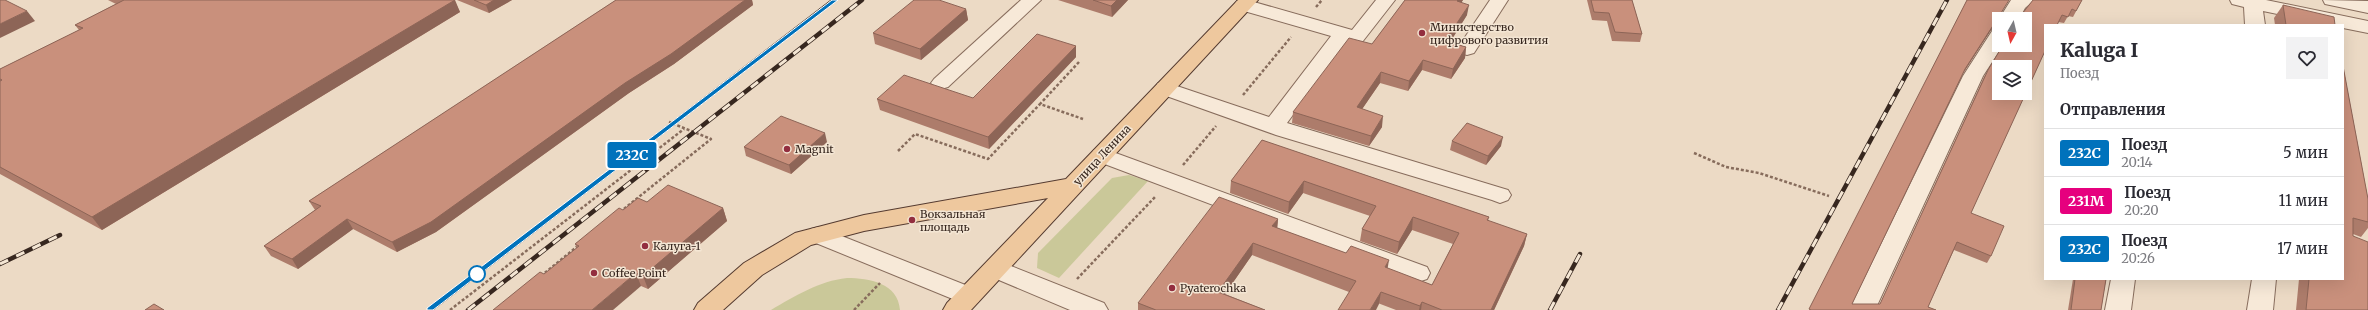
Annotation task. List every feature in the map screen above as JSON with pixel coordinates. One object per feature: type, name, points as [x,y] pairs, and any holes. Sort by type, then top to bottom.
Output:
[{"type":"main road","name":"улица Ленина","points":[[963,303],[1246,3]]},
{"type":"main road","points":[[707,310],[740,280],[767,259],[803,238],[864,223],[1072,186]]},
{"type":"lane","points":[[941,83],[1032,0]]},
{"type":"lane","points":[[1246,3],[1303,23],[1356,37],[1386,0]]},
{"type":"lane","points":[[1467,49],[1499,0]]},
{"type":"lane","points":[[2013,12],[2018,4],[2025,0]]},
{"type":"lane","points":[[2332,0],[2368,7]]},
{"type":"lane","points":[[2246,1],[2255,24]]},
{"type":"lane","points":[[2246,1],[2368,27]]},
{"type":"lane","points":[[1274,126],[1342,34]]},
{"type":"lane","points":[[1862,310],[1972,76],[1992,46]]},
{"type":"lane","points":[[1165,88],[1274,126],[1500,195]]},
{"type":"lane","points":[[1102,155],[1418,272]]},
{"type":"lane","points":[[818,235],[963,303]]},
{"type":"lane","points":[[996,269],[1062,295],[1095,310]]},
{"type":"lane","points":[[2118,310],[2123,280]]},
{"type":"lane","points":[[2260,310],[2264,280]]},
{"type":"path","points":[[1062,295],[1170,181],[1322,0]]},
{"type":"path","points":[[898,151],[915,134],[988,159],[1079,62]]},
{"type":"path","points":[[1040,104],[1083,119]]},
{"type":"path","points":[[614,217],[711,139],[669,122]]},
{"type":"path","points":[[450,310],[684,129]]},
{"type":"path","points":[[1694,153],[1726,167],[1759,173],[1829,196]]},
{"type":"path","points":[[535,281],[583,242]]},
{"type":"path","points":[[854,310],[883,280]]},
{"type":"shaded area","points":[[1129,175],[1148,181],[1059,278],[1037,268],[1038,253],[1112,178]]},
{"type":"shaded area","points":[[847,278],[873,281],[888,288],[898,301],[900,310],[771,310],[817,286],[827,282]]},
{"type":"building","points":[[0,0],[5,0],[27,11],[0,24]]},
{"type":"building","points":[[124,0],[455,0],[92,217],[0,167],[0,81],[2,80],[0,79],[0,69],[83,28],[75,25]]},
{"type":"building","points":[[474,0],[494,0],[486,5]]},
{"type":"building","points":[[616,0],[745,0],[671,54],[625,83],[431,222],[392,242],[347,219],[292,259],[264,246],[321,206],[309,201]]},
{"type":"building","points":[[914,0],[939,0],[966,9],[920,49],[873,33]]},
{"type":"building","points":[[1093,0],[1117,0],[1111,6]]},
{"type":"building","points":[[1405,0],[1458,0],[1457,1],[1469,5],[1445,41],[1466,47],[1453,69],[1423,60],[1409,81],[1381,72],[1357,107],[1383,116],[1371,136],[1293,112],[1349,38],[1372,44]]},
{"type":"building","points":[[1591,0],[1632,0],[1642,34],[1615,32],[1609,13],[1594,12]]},
{"type":"building","points":[[1967,0],[2009,0],[2002,12],[1992,12],[1992,27],[1965,69],[1852,304],[1880,304],[1992,63],[1992,100],[2023,100],[1971,213],[2004,226],[1991,256],[1957,242],[1928,307],[1936,310],[1809,309]]},
{"type":"building","points":[[2033,0],[2082,0],[2076,11],[2072,9],[2068,17],[2062,15],[2058,24],[2044,24],[2044,53],[2032,79],[2032,60],[1994,60],[1999,52],[2032,52],[2032,12],[2024,12]]},
{"type":"building","points":[[2283,5],[2334,17],[2335,24],[2286,24]]},
{"type":"building","points":[[1037,34],[1076,46],[988,137],[877,99],[904,75],[973,98]]},
{"type":"building","points":[[2344,71],[2368,199],[2368,222],[2353,218],[2353,236],[2368,242],[2368,310],[2306,310],[2309,280],[2344,280]]},
{"type":"building","name":"Magnit","points":[[781,116],[825,133],[789,165],[744,147]]},
{"type":"building","points":[[1467,123],[1503,137],[1488,156],[1452,141]]},
{"type":"building","points":[[1262,140],[1489,217],[1487,220],[1527,234],[1491,310],[1442,310],[1422,302],[1420,306],[1381,292],[1370,310],[1338,310],[1356,281],[1253,243],[1218,292],[1265,310],[1156,310],[1138,303],[1219,197],[1278,219],[1272,226],[1346,253],[1351,246],[1389,260],[1385,267],[1432,285],[1459,233],[1413,217],[1399,242],[1362,229],[1376,206],[1304,181],[1289,202],[1231,181]]},
{"type":"building","name":"Калуга-1","points":[[668,185],[723,208],[643,276],[636,273],[592,310],[493,310],[540,272],[544,274],[579,246],[575,244],[619,208],[623,210],[638,198],[647,202]]},
{"type":"building","points":[[2075,280],[2106,280],[2101,310],[2071,310]]},
{"type":"building","points":[[154,304],[164,310],[145,310]]},
{"type":"railway","points":[[430,310],[834,0]]},
{"type":"railway","points":[[468,310],[862,0]]},
{"type":"railway","points":[[1778,310],[1947,0]]},
{"type":"railway","points":[[0,264],[60,235]]},
{"type":"railway","points":[[1550,310],[1580,254]]},
{"type":"train","name":"232C","points":[[430,310],[834,0]]},
{"type":"place","name":"Министерство цифрового развития","points":[[1422,33]]},
{"type":"place","name":"Magnit","points":[[787,149]]},
{"type":"place","name":"Вокзальная площадь","points":[[912,220]]},
{"type":"place","name":"Калуга-1","points":[[645,246]]},
{"type":"place","name":"Coffee Point","points":[[594,273]]},
{"type":"place","name":"Pyaterochka","points":[[1172,288]]}]
